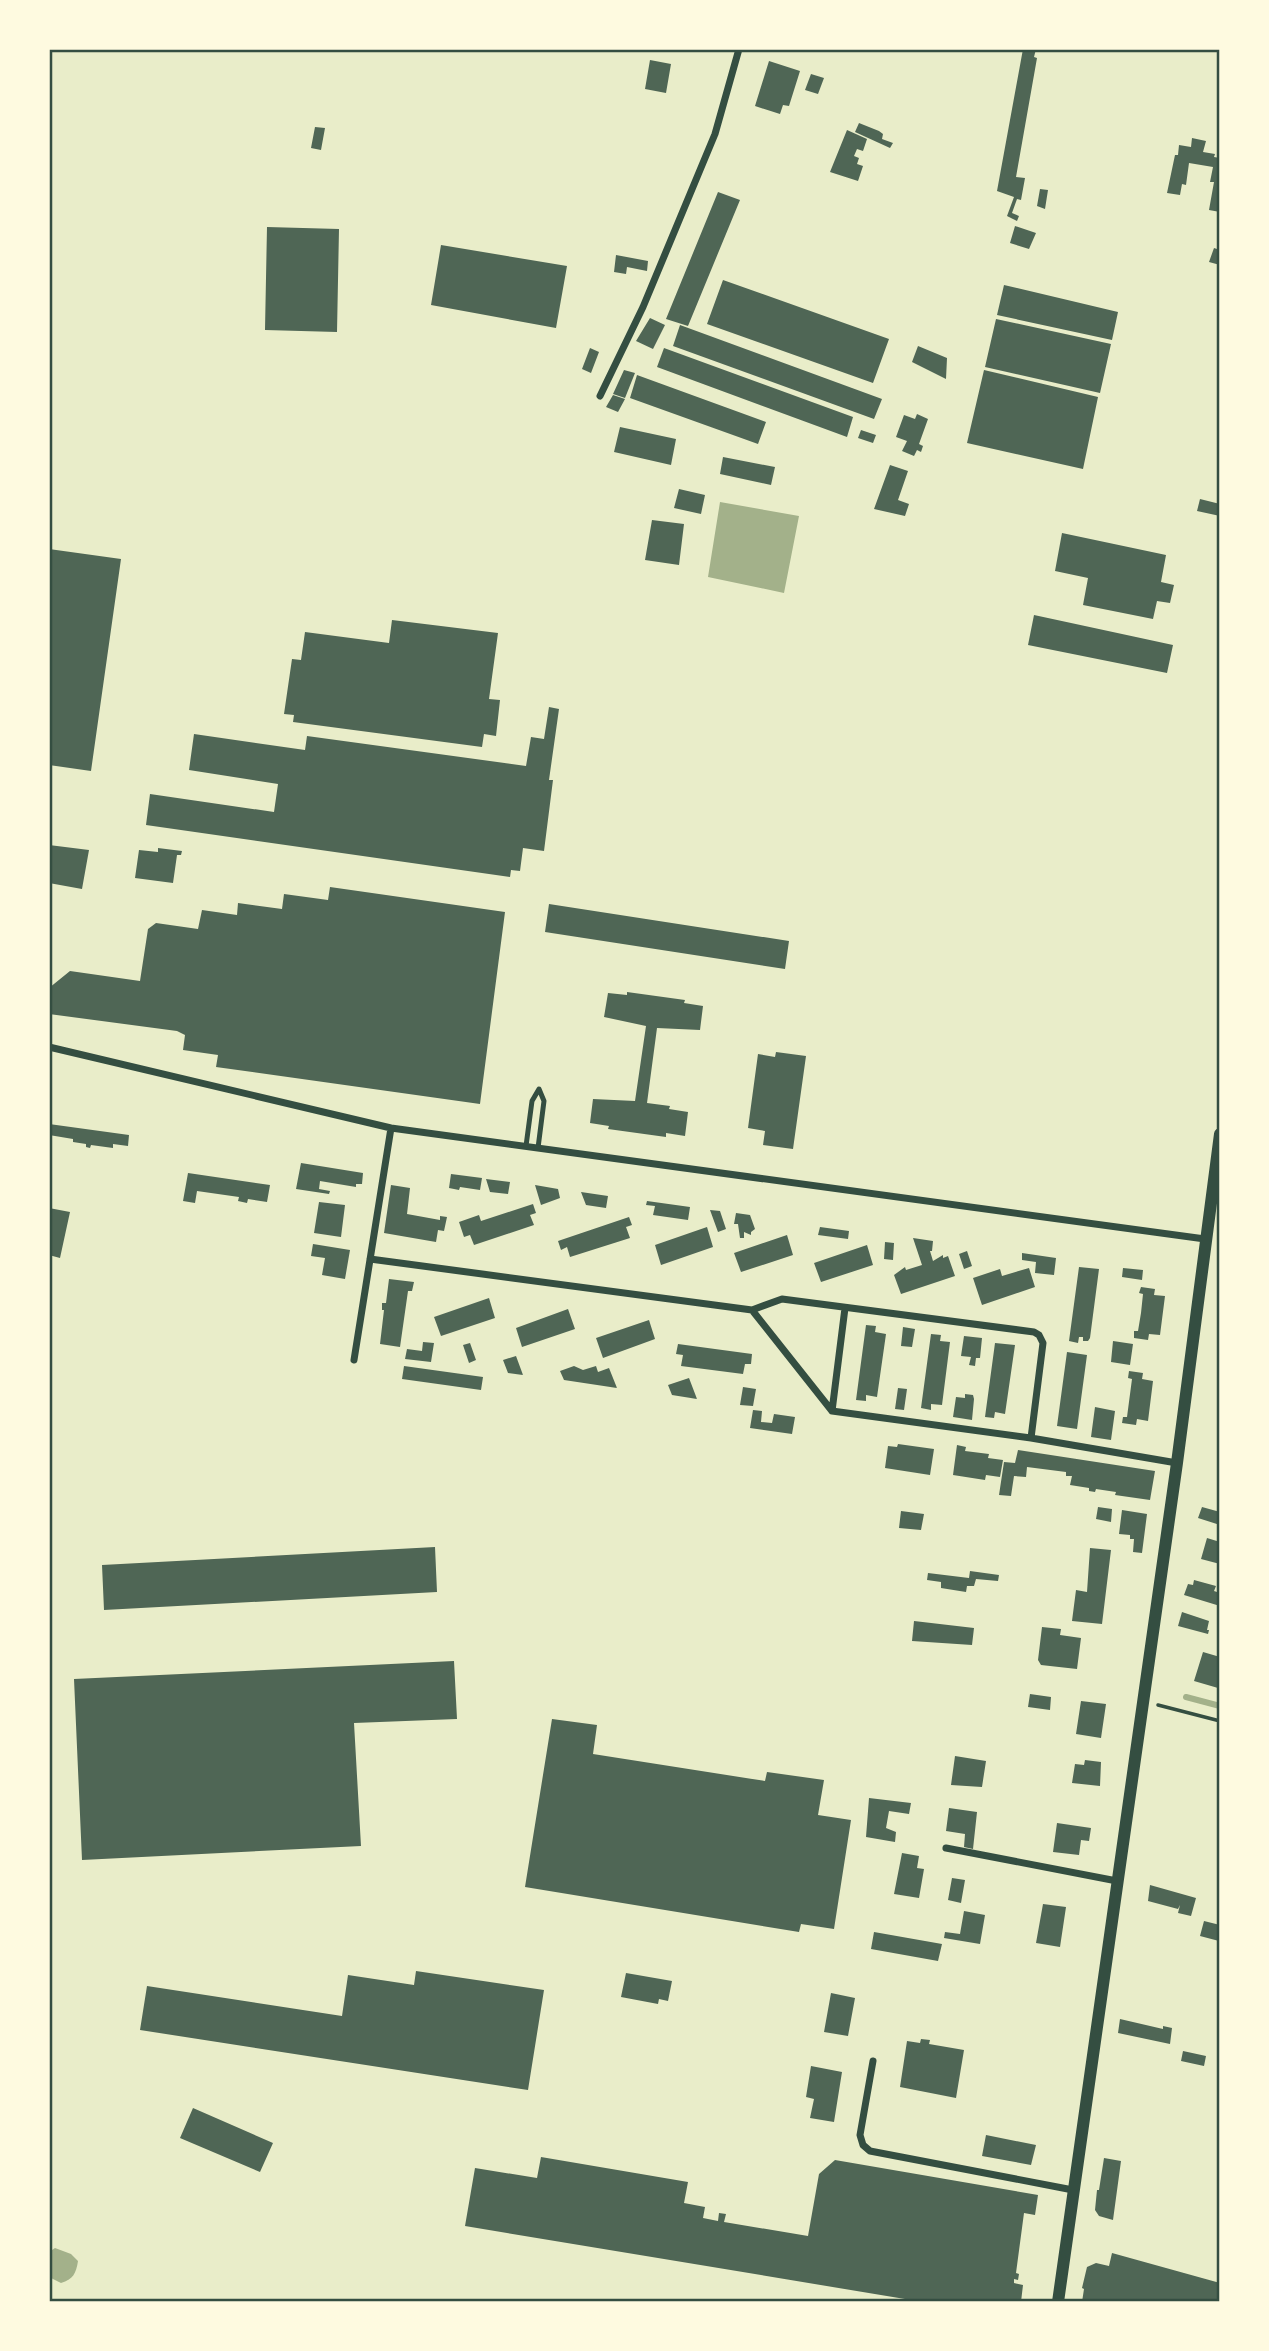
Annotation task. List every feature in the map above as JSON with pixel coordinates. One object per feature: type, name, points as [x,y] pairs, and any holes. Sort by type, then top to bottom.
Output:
[{"type":"street","points":[[600,396],[643,307],[715,135],[739,49]]},
{"type":"street","points":[[49,1047],[391,1128],[1206,1239]]},
{"type":"street","points":[[354,1360],[391,1128]]},
{"type":"street","points":[[1058,2302],[1177,1462],[1220,1134]]},
{"type":"street","points":[[370,1259],[752,1310],[782,1299],[1037,1333],[1043,1343],[1031,1438]]},
{"type":"street","points":[[832,1411],[845,1308]]},
{"type":"street","points":[[752,1310],[832,1411],[1031,1438],[1177,1462]]},
{"type":"street","points":[[946,1848],[1117,1881]]},
{"type":"street","points":[[873,2061],[860,2135],[863,2145],[870,2151],[1073,2190]]},
{"type":"lane","points":[[526,1146],[532,1101],[539,1089],[544,1101],[538,1148]]},
{"type":"path","points":[[1142,1703],[1220,1721]]},
{"type":"shaded area","points":[[720,502],[799,516],[784,593],[708,577]]},
{"type":"shaded area","points":[[55,2248],[71,2254],[78,2261],[73,2275],[61,2283],[49,2277],[49,2252]]},
{"type":"building","points":[[1023,49],[1036,49],[1034,57],[1037,58],[1016,177],[1025,178],[1021,200],[1017,199],[1012,213],[1019,216],[1017,221],[1007,216],[1014,197],[997,191]]},
{"type":"building","points":[[650,60],[671,64],[666,93],[645,89]]},
{"type":"building","points":[[769,61],[800,71],[789,106],[783,105],[780,114],[755,106]]},
{"type":"building","points":[[811,74],[824,78],[818,94],[805,90]]},
{"type":"building","points":[[859,123],[883,134],[882,139],[893,143],[890,148],[855,132]]},
{"type":"building","points":[[315,127],[325,128],[321,150],[311,148]]},
{"type":"building","points":[[847,130],[867,139],[863,151],[857,149],[854,156],[859,158],[857,164],[863,166],[858,181],[830,172]]},
{"type":"building","points":[[1192,138],[1206,141],[1203,152],[1215,154],[1214,157],[1220,158],[1220,212],[1209,210],[1214,182],[1210,182],[1213,167],[1189,163],[1186,185],[1182,184],[1180,195],[1167,193],[1179,145],[1191,147]]},
{"type":"building","points":[[1040,189],[1048,190],[1045,209],[1037,206]]},
{"type":"building","points":[[718,192],[740,200],[688,326],[666,319]]},
{"type":"building","points":[[1015,226],[1036,233],[1029,249],[1010,243]]},
{"type":"building","points":[[267,227],[339,229],[337,332],[265,330]]},
{"type":"building","points":[[441,245],[567,266],[556,328],[431,305]]},
{"type":"building","points":[[1214,248],[1220,250],[1220,265],[1209,262]]},
{"type":"building","points":[[616,255],[648,261],[647,271],[627,267],[626,274],[614,272]]},
{"type":"building","points":[[723,280],[889,339],[873,383],[707,324]]},
{"type":"building","points":[[1004,285],[1118,312],[1112,340],[997,315]]},
{"type":"building","points":[[650,318],[665,325],[653,349],[636,341]]},
{"type":"building","points":[[996,319],[1111,344],[1100,393],[985,367]]},
{"type":"building","points":[[680,325],[882,399],[874,419],[673,346]]},
{"type":"building","points":[[918,346],[947,358],[946,379],[912,362]]},
{"type":"building","points":[[590,348],[599,352],[591,373],[582,369]]},
{"type":"building","points":[[664,348],[853,417],[847,437],[657,367]]},
{"type":"building","points":[[624,370],[635,373],[625,398],[613,394]]},
{"type":"building","points":[[984,370],[1098,397],[1083,469],[967,443]]},
{"type":"building","points":[[637,375],[766,422],[758,444],[630,398]]},
{"type":"building","points":[[613,395],[625,399],[618,412],[606,407]]},
{"type":"building","points":[[917,414],[928,419],[919,444],[923,446],[921,452],[917,450],[914,456],[902,451],[907,441],[896,437],[904,415],[915,419]]},
{"type":"building","points":[[620,427],[676,439],[671,465],[614,452]]},
{"type":"building","points":[[861,430],[876,435],[873,443],[858,438]]},
{"type":"building","points":[[723,457],[775,467],[771,485],[720,474]]},
{"type":"building","points":[[890,465],[908,471],[898,500],[909,504],[905,516],[874,509]]},
{"type":"building","points":[[679,489],[705,495],[701,514],[674,508]]},
{"type":"building","points":[[1200,499],[1220,504],[1220,516],[1197,511]]},
{"type":"building","points":[[652,520],[684,524],[679,565],[645,560]]},
{"type":"building","points":[[1062,533],[1166,555],[1161,582],[1174,585],[1170,603],[1157,601],[1153,619],[1083,605],[1088,578],[1055,571]]},
{"type":"building","points":[[49,549],[121,559],[91,771],[49,765]]},
{"type":"building","points":[[1034,615],[1173,645],[1167,673],[1028,645]]},
{"type":"building","points":[[392,620],[498,633],[489,699],[500,700],[496,736],[484,734],[482,747],[293,722],[294,715],[284,714],[292,659],[301,660],[305,632],[389,643]]},
{"type":"building","points":[[549,707],[559,709],[549,780],[553,780],[544,851],[523,848],[520,871],[511,870],[510,877],[146,825],[150,794],[274,812],[278,784],[189,770],[194,734],[305,750],[307,736],[526,766],[531,737],[544,739]]},
{"type":"building","points":[[49,845],[89,850],[82,889],[49,883]]},
{"type":"building","points":[[158,848],[182,851],[181,855],[177,855],[173,883],[135,878],[139,850],[158,852]]},
{"type":"building","points":[[330,887],[505,912],[480,1104],[216,1067],[218,1055],[183,1050],[185,1035],[177,1031],[49,1014],[49,988],[70,971],[140,981],[148,929],[156,923],[198,929],[202,910],[237,915],[238,903],[282,909],[284,894],[328,900]]},
{"type":"building","points":[[549,904],[789,941],[785,969],[545,932]]},
{"type":"building","points":[[627,992],[685,1000],[684,1003],[703,1006],[700,1030],[657,1028],[647,1103],[688,1112],[685,1136],[666,1133],[666,1137],[608,1129],[609,1126],[590,1123],[593,1099],[635,1101],[646,1026],[604,1017],[608,993],[627,995]]},
{"type":"building","points":[[776,1052],[806,1056],[793,1149],[763,1145],[765,1131],[748,1128],[758,1054],[775,1057]]},
{"type":"building","points":[[49,1124],[129,1135],[128,1146],[113,1144],[113,1148],[91,1145],[90,1148],[86,1147],[86,1144],[73,1142],[73,1139],[49,1135]]},
{"type":"building","points":[[301,1163],[363,1173],[362,1184],[356,1184],[356,1187],[320,1181],[319,1189],[330,1191],[329,1194],[296,1189]]},
{"type":"building","points":[[188,1173],[270,1185],[267,1202],[248,1199],[247,1203],[238,1201],[239,1197],[197,1191],[195,1203],[183,1201]]},
{"type":"building","points":[[451,1174],[482,1178],[480,1190],[449,1188]]},
{"type":"building","points":[[486,1179],[510,1182],[508,1194],[490,1192]]},
{"type":"building","points":[[391,1185],[410,1188],[407,1214],[440,1220],[440,1216],[447,1217],[444,1231],[438,1230],[436,1242],[384,1233]]},
{"type":"building","points":[[535,1185],[558,1189],[560,1198],[541,1205]]},
{"type":"building","points":[[581,1192],[608,1196],[606,1208],[586,1205]]},
{"type":"building","points":[[647,1201],[690,1207],[688,1220],[653,1215],[655,1206],[646,1205]]},
{"type":"building","points":[[319,1202],[345,1205],[341,1237],[314,1233]]},
{"type":"building","points":[[533,1204],[536,1213],[530,1215],[534,1225],[474,1245],[470,1235],[464,1237],[459,1222],[479,1215],[481,1221]]},
{"type":"building","points":[[49,1208],[70,1212],[60,1258],[49,1255]]},
{"type":"building","points":[[710,1210],[720,1211],[726,1229],[718,1232]]},
{"type":"building","points":[[736,1213],[750,1215],[755,1229],[751,1235],[744,1232],[744,1238],[740,1238],[738,1224],[734,1224]]},
{"type":"building","points":[[629,1217],[632,1225],[626,1227],[630,1238],[570,1257],[567,1247],[561,1250],[558,1241]]},
{"type":"building","points":[[707,1227],[713,1247],[661,1265],[655,1245]]},
{"type":"building","points":[[820,1227],[849,1231],[848,1239],[818,1235]]},
{"type":"building","points":[[787,1235],[793,1255],[741,1272],[734,1253]]},
{"type":"building","points":[[913,1238],[933,1241],[930,1251],[933,1261],[943,1255],[943,1258],[948,1256],[955,1276],[901,1294],[894,1275],[905,1267],[906,1270],[922,1265]]},
{"type":"building","points":[[885,1242],[894,1243],[893,1260],[884,1259]]},
{"type":"building","points":[[313,1244],[350,1250],[345,1279],[322,1275],[325,1258],[311,1256]]},
{"type":"building","points":[[867,1245],[873,1265],[821,1282],[814,1263]]},
{"type":"building","points":[[967,1251],[972,1266],[964,1269],[959,1254]]},
{"type":"building","points":[[1022,1253],[1056,1258],[1054,1275],[1035,1273],[1036,1262],[1022,1260]]},
{"type":"building","points":[[1079,1267],[1099,1269],[1090,1338],[1083,1341],[1083,1337],[1079,1337],[1078,1343],[1069,1341]]},
{"type":"building","points":[[1029,1268],[1035,1287],[982,1305],[973,1278],[1000,1269],[1002,1276]]},
{"type":"building","points":[[1123,1268],[1143,1270],[1142,1280],[1122,1277]]},
{"type":"building","points":[[389,1279],[414,1282],[412,1291],[408,1291],[400,1347],[380,1344],[384,1310],[382,1303],[386,1303]]},
{"type":"building","points":[[1141,1287],[1155,1289],[1154,1295],[1165,1296],[1160,1335],[1149,1334],[1148,1340],[1134,1338],[1141,1313]]},
{"type":"building","points":[[489,1298],[495,1318],[441,1336],[434,1317]]},
{"type":"building","points":[[568,1309],[575,1329],[522,1347],[516,1328]]},
{"type":"building","points":[[649,1320],[655,1339],[603,1358],[596,1338]]},
{"type":"building","points":[[866,1325],[876,1326],[875,1332],[886,1334],[877,1397],[866,1395],[866,1401],[856,1400]]},
{"type":"building","points":[[903,1327],[915,1329],[912,1347],[901,1346]]},
{"type":"building","points":[[931,1334],[941,1335],[940,1341],[950,1342],[942,1405],[931,1404],[931,1410],[921,1408]]},
{"type":"building","points":[[964,1336],[982,1338],[980,1358],[976,1358],[975,1366],[969,1365],[971,1357],[961,1356]]},
{"type":"building","points":[[1113,1341],[1133,1344],[1130,1365],[1111,1362]]},
{"type":"building","points":[[423,1342],[434,1343],[431,1362],[405,1359],[407,1349],[422,1351]]},
{"type":"building","points":[[470,1343],[476,1360],[469,1363],[463,1345]]},
{"type":"building","points":[[995,1343],[1015,1345],[1005,1414],[995,1412],[994,1418],[985,1417]]},
{"type":"building","points":[[678,1344],[752,1354],[751,1364],[745,1364],[743,1374],[681,1366],[683,1355],[676,1354]]},
{"type":"building","points":[[1067,1352],[1087,1355],[1077,1429],[1057,1426]]},
{"type":"building","points":[[516,1356],[523,1375],[508,1373],[503,1360]]},
{"type":"building","points":[[404,1366],[483,1377],[481,1390],[402,1379]]},
{"type":"building","points":[[574,1366],[583,1370],[596,1366],[598,1372],[609,1368],[617,1388],[564,1380],[560,1371]]},
{"type":"building","points":[[1129,1371],[1143,1373],[1142,1379],[1153,1381],[1148,1421],[1137,1419],[1136,1425],[1122,1423],[1123,1417],[1127,1417],[1132,1379],[1128,1378]]},
{"type":"building","points":[[689,1378],[697,1399],[672,1395],[668,1385]]},
{"type":"building","points":[[743,1387],[756,1389],[753,1406],[740,1405]]},
{"type":"building","points":[[898,1388],[907,1389],[904,1410],[895,1409]]},
{"type":"building","points":[[965,1394],[973,1395],[972,1420],[953,1417],[956,1397],[965,1398]]},
{"type":"building","points":[[1095,1407],[1115,1411],[1111,1440],[1091,1437]]},
{"type":"building","points":[[753,1410],[762,1411],[761,1422],[772,1423],[774,1414],[795,1417],[792,1434],[750,1428]]},
{"type":"building","points":[[898,1444],[934,1449],[930,1475],[885,1468],[888,1446],[897,1447]]},
{"type":"building","points":[[957,1445],[966,1447],[965,1451],[989,1454],[988,1458],[1003,1460],[1000,1477],[986,1475],[985,1480],[953,1475]]},
{"type":"building","points":[[1018,1450],[1155,1471],[1150,1500],[1096,1489],[1095,1492],[1089,1491],[1089,1488],[1070,1485],[1072,1476],[1066,1476],[1066,1472],[1027,1467],[1026,1477],[1014,1476],[1011,1496],[999,1495],[1004,1462],[1015,1463]]},
{"type":"building","points":[[1098,1507],[1112,1509],[1111,1522],[1096,1519]]},
{"type":"building","points":[[1202,1507],[1220,1512],[1220,1525],[1198,1518]]},
{"type":"building","points":[[1122,1510],[1147,1514],[1142,1553],[1133,1552],[1134,1539],[1130,1539],[1130,1535],[1119,1534]]},
{"type":"building","points":[[901,1511],[924,1514],[921,1530],[899,1528]]},
{"type":"building","points":[[1207,1538],[1220,1542],[1220,1564],[1201,1559]]},
{"type":"building","points":[[435,1547],[437,1592],[104,1610],[102,1565]]},
{"type":"building","points":[[1090,1548],[1111,1550],[1102,1624],[1072,1621],[1076,1590],[1087,1592]]},
{"type":"building","points":[[970,1571],[999,1575],[998,1581],[976,1579],[974,1586],[967,1586],[966,1592],[941,1588],[941,1582],[927,1580],[928,1573],[969,1578]]},
{"type":"building","points":[[1194,1580],[1216,1586],[1214,1591],[1220,1593],[1220,1606],[1184,1595],[1188,1584],[1193,1585]]},
{"type":"building","points":[[1182,1612],[1209,1621],[1208,1634],[1178,1626]]},
{"type":"building","points":[[914,1621],[974,1628],[972,1645],[912,1641]]},
{"type":"building","points":[[1042,1627],[1061,1629],[1060,1635],[1081,1638],[1077,1669],[1041,1665],[1038,1660]]},
{"type":"building","points":[[1203,1652],[1220,1657],[1218,1688],[1194,1681]]},
{"type":"building","points":[[454,1661],[457,1719],[354,1723],[361,1846],[82,1860],[74,1679]]},
{"type":"building","points":[[1030,1694],[1051,1697],[1050,1710],[1028,1707]]},
{"type":"building","points":[[1081,1701],[1106,1704],[1101,1738],[1076,1734]]},
{"type":"building","points":[[552,1719],[597,1725],[593,1754],[765,1781],[767,1772],[824,1780],[818,1815],[851,1820],[834,1929],[801,1924],[799,1932],[525,1887]]},
{"type":"building","points":[[955,1756],[986,1761],[982,1787],[951,1785]]},
{"type":"building","points":[[1085,1760],[1101,1762],[1100,1786],[1072,1783],[1075,1764],[1084,1765]]},
{"type":"building","points":[[869,1798],[911,1803],[909,1814],[889,1811],[886,1828],[896,1832],[895,1842],[866,1837]]},
{"type":"building","points":[[949,1808],[977,1812],[973,1849],[964,1847],[965,1834],[946,1831]]},
{"type":"building","points":[[1057,1823],[1091,1828],[1089,1841],[1081,1840],[1079,1855],[1053,1852]]},
{"type":"building","points":[[902,1853],[919,1856],[917,1868],[924,1869],[919,1898],[894,1894]]},
{"type":"building","points":[[952,1878],[965,1880],[961,1903],[948,1900]]},
{"type":"building","points":[[1150,1885],[1196,1898],[1191,1916],[1178,1913],[1180,1905],[1178,1909],[1148,1901]]},
{"type":"building","points":[[1043,1904],[1066,1907],[1060,1947],[1036,1943]]},
{"type":"building","points":[[964,1911],[985,1915],[980,1944],[944,1938],[945,1932],[960,1934]]},
{"type":"building","points":[[1204,1921],[1220,1925],[1219,1941],[1200,1936]]},
{"type":"building","points":[[874,1932],[942,1944],[938,1961],[871,1949]]},
{"type":"building","points":[[416,1971],[544,1990],[528,2090],[140,2030],[147,1986],[342,2016],[348,1975],[414,1985]]},
{"type":"building","points":[[626,1973],[672,1981],[668,2001],[659,1999],[658,2004],[621,1997]]},
{"type":"building","points":[[831,1993],[855,1998],[848,2036],[824,2032]]},
{"type":"building","points":[[1120,2019],[1163,2029],[1163,2026],[1172,2028],[1170,2044],[1118,2033]]},
{"type":"building","points":[[921,2039],[930,2040],[929,2044],[964,2050],[956,2098],[900,2087],[907,2041],[920,2043]]},
{"type":"building","points":[[1183,2051],[1206,2056],[1204,2066],[1181,2061]]},
{"type":"building","points":[[811,2066],[842,2072],[834,2122],[810,2118],[814,2099],[806,2097]]},
{"type":"building","points":[[193,2108],[273,2143],[260,2172],[180,2138]]},
{"type":"building","points":[[986,2135],[1036,2145],[1031,2165],[982,2156]]},
{"type":"building","points":[[541,2157],[688,2182],[684,2203],[705,2207],[703,2218],[718,2221],[719,2213],[726,2214],[724,2222],[808,2236],[819,2174],[835,2160],[1038,2195],[1035,2215],[1024,2213],[1016,2273],[1019,2274],[1018,2280],[1014,2279],[1014,2283],[1023,2285],[1021,2302],[923,2302],[465,2226],[475,2168],[537,2178]]},
{"type":"building","points":[[1104,2158],[1121,2161],[1113,2220],[1099,2216],[1095,2210]]},
{"type":"building","points":[[1112,2253],[1220,2283],[1220,2302],[1082,2302],[1087,2267],[1096,2263],[1109,2266]]},
{"type":"waterway","points":[[1186,1697],[1220,1706]]}]
